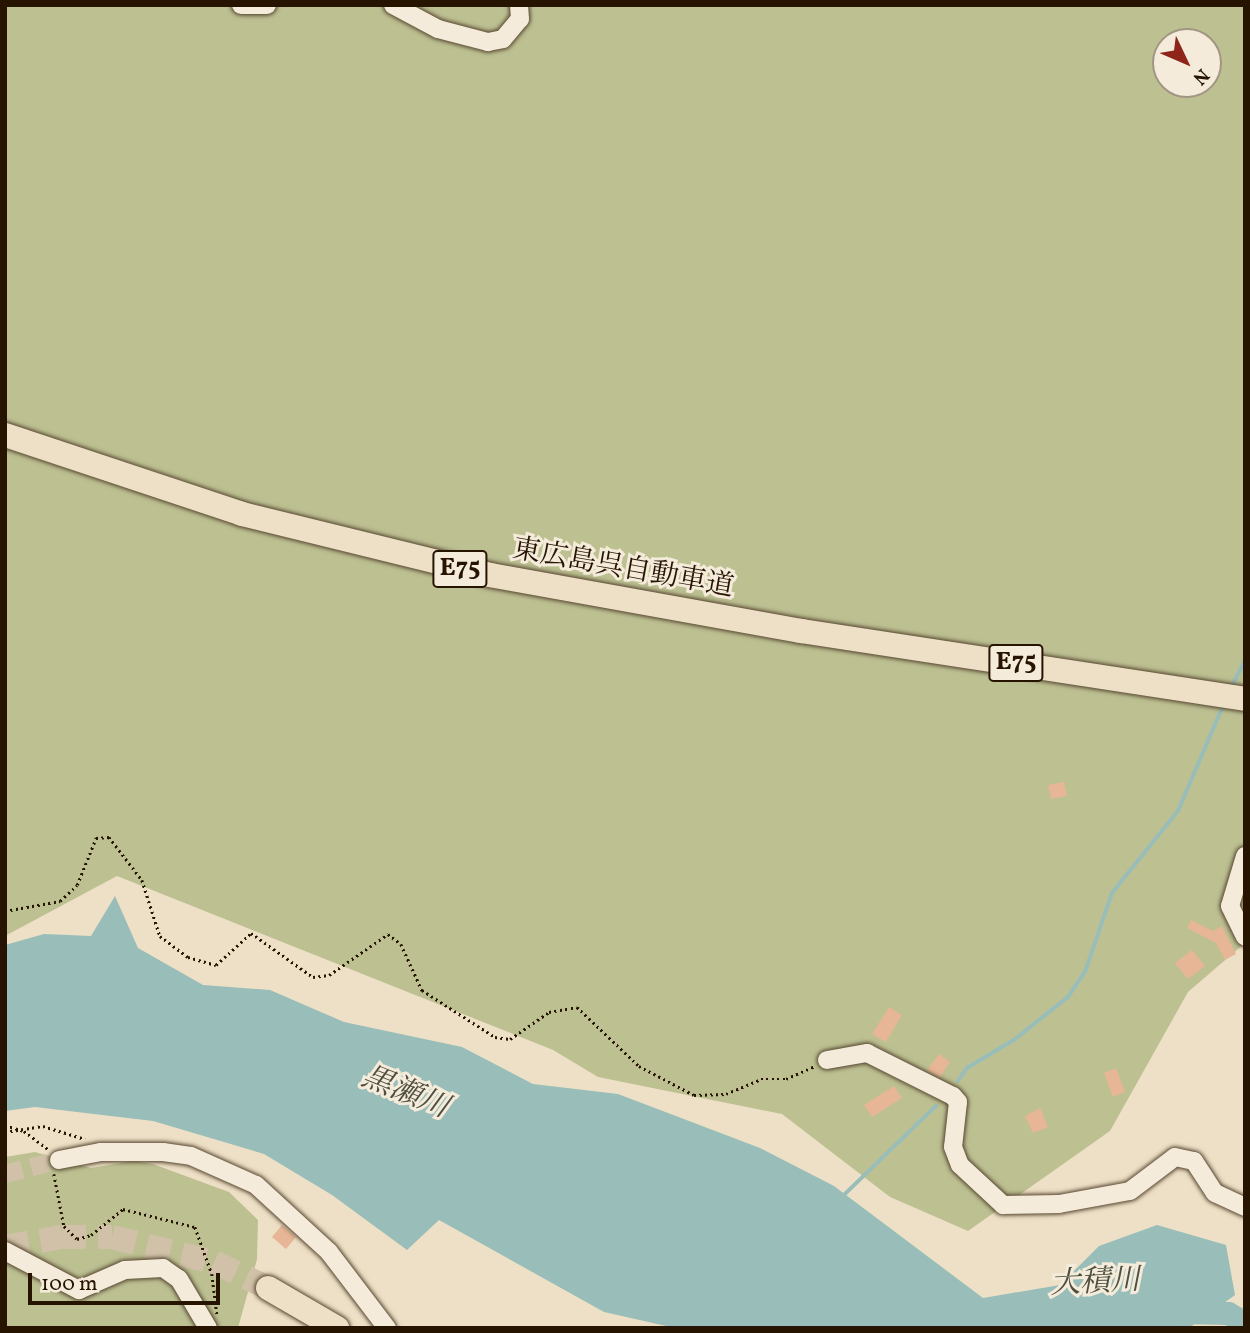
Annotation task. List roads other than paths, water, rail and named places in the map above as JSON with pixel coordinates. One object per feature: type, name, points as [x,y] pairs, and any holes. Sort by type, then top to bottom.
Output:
[{"type":"highway","name":"東広島呉自動車道","points":[[5,435],[242,514],[358,546],[619,601],[1245,699]]},
{"type":"highway","points":[[268,1288],[337,1328]]},
{"type":"street","points":[[242,5],[267,5]]},
{"type":"street","points":[[393,5],[439,29],[488,42],[503,39],[520,19],[519,5]]},
{"type":"street","points":[[1245,856],[1230,906],[1245,937]]},
{"type":"street","points":[[827,1060],[867,1053],[953,1096],[958,1102],[953,1147],[960,1165],[1003,1205],[1059,1205],[1130,1191],[1175,1157],[1194,1161],[1215,1193],[1245,1207]]},
{"type":"street","points":[[54,1161],[101,1152],[191,1156],[256,1185],[329,1252],[387,1328]]},
{"type":"street","points":[[5,1251],[79,1290],[125,1270],[163,1268],[179,1279],[208,1328]]},
{"type":"water","name":"黒瀬川","points":[[115,896],[138,948],[203,985],[270,990],[344,1022],[462,1047],[533,1084],[618,1094],[760,1148],[834,1186],[983,1298],[1060,1285],[1099,1246],[1157,1225],[1226,1245],[1235,1295],[1189,1328],[675,1328],[604,1312],[439,1220],[407,1250],[332,1195],[264,1154],[153,1121],[35,1107],[5,1111],[5,945],[44,934],[91,936]]},
{"type":"waterway","points":[[1232,686],[1245,660]]},
{"type":"waterway","points":[[958,1081],[967,1068],[1014,1040],[1068,997],[1085,972],[1112,893],[1178,811],[1223,706]]},
{"type":"waterway","points":[[842,1197],[936,1106]]},
{"type":"waterway","name":"大積川","points":[[1181,1312],[1228,1313],[1245,1323]]},
{"type":"tunnel","points":[[5,1174],[59,1160]]},
{"type":"tunnel","points":[[5,1247],[62,1237],[112,1237],[214,1262],[268,1288]]}]
